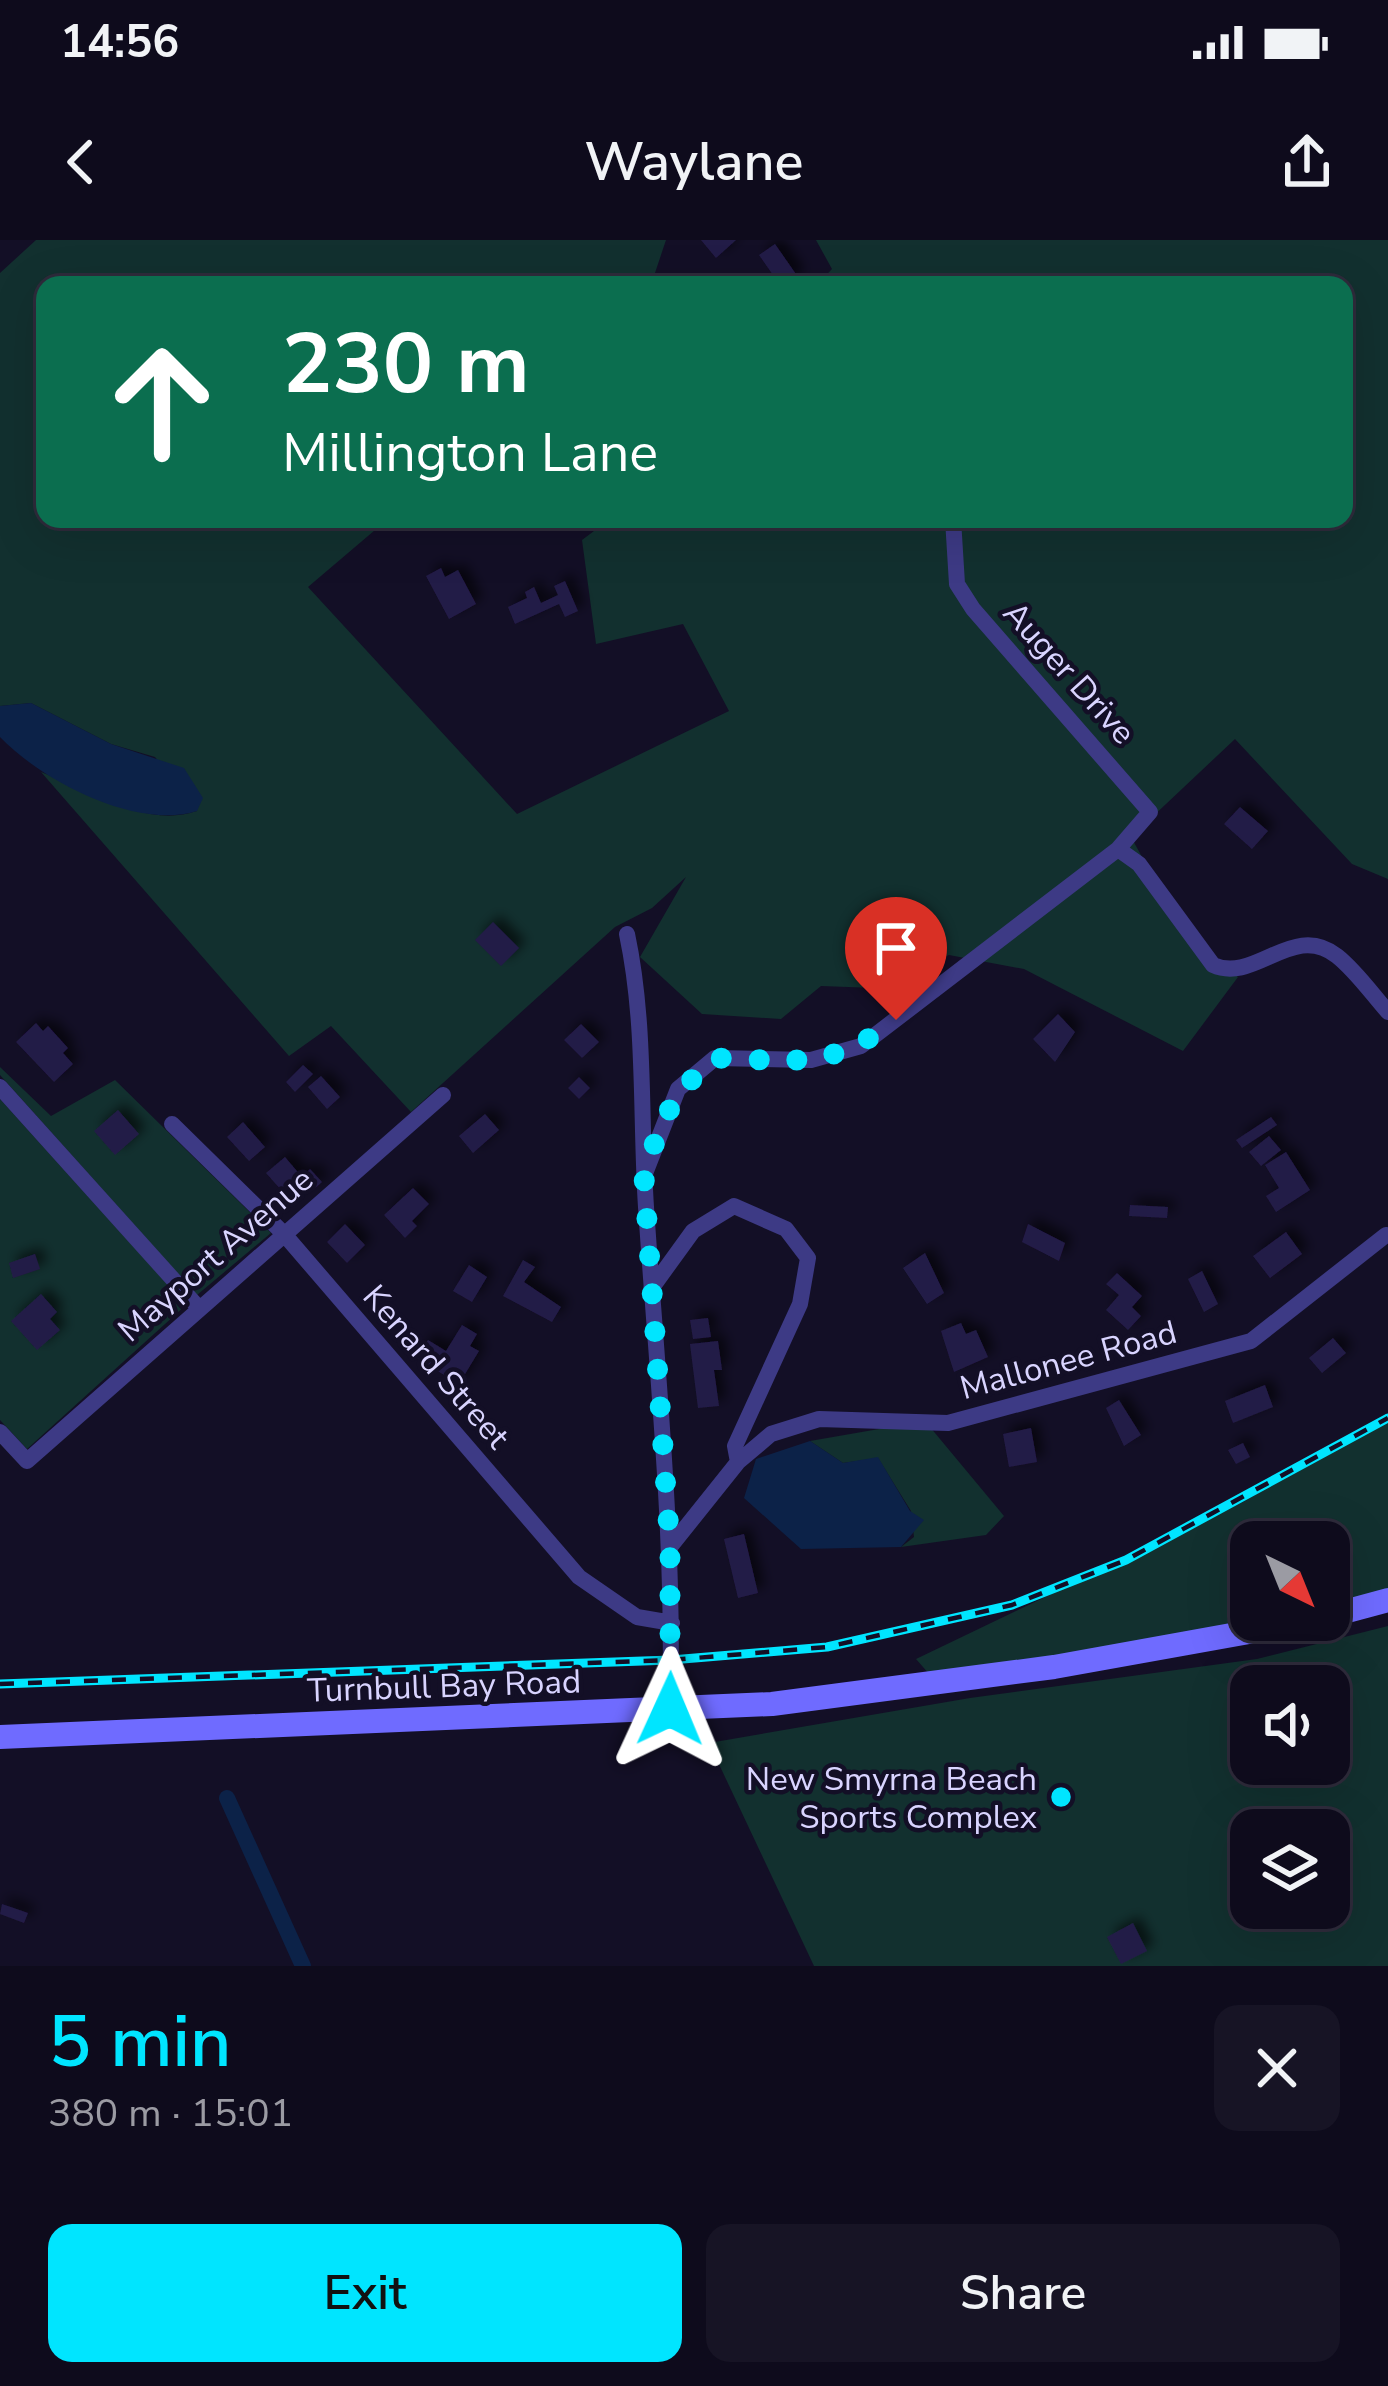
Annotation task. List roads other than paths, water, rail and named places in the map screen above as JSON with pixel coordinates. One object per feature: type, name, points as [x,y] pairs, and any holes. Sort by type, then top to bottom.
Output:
[{"type":"street","name":"Auger Drive","points":[[954,528],[957,584],[973,609],[1150,812],[1118,850]]},
{"type":"street","points":[[644,1177],[678,1088],[715,1058],[811,1060],[861,1046],[1118,850],[1139,864],[1213,965],[1234,969],[1294,944],[1313,945],[1335,953],[1388,1012]]},
{"type":"street","points":[[627,934],[639,992],[644,1177],[670,1546],[670,1709]]},
{"type":"street","points":[[0,1087],[197,1306]]},
{"type":"street","name":"Mayport Avenue","points":[[0,1432],[27,1461],[197,1306],[443,1095]]},
{"type":"street","name":"Kenard Street","points":[[172,1124],[284,1234],[579,1577],[637,1617],[672,1623]]},
{"type":"street","points":[[651,1289],[693,1231],[734,1206],[786,1228],[808,1258],[800,1304],[735,1446],[739,1462],[670,1546]]},
{"type":"street","name":"Mallonee Road","points":[[739,1462],[771,1434],[819,1419],[948,1423],[1251,1341],[1386,1235]]},
{"type":"street","points":[[1350,1610],[1388,1600]]},
{"type":"street","name":"Turnbull Bay Road","points":[[0,1737],[772,1704],[1054,1667],[1230,1635]]},
{"type":"water","points":[[31,703],[111,744],[184,768],[203,798],[197,811],[146,814],[119,808],[40,770],[0,737],[0,706]]},
{"type":"water","points":[[810,1441],[843,1463],[878,1457],[910,1511],[924,1520],[901,1547],[801,1549],[744,1498],[756,1459]]},
{"type":"waterway","points":[[227,1798],[303,1966]]},
{"type":"railway","points":[[0,1684],[671,1660],[827,1647],[1012,1605],[1126,1560],[1388,1418]]},
{"type":"place","name":"New Smyrna Beach Sports Complex","points":[[1061,1797]]}]
